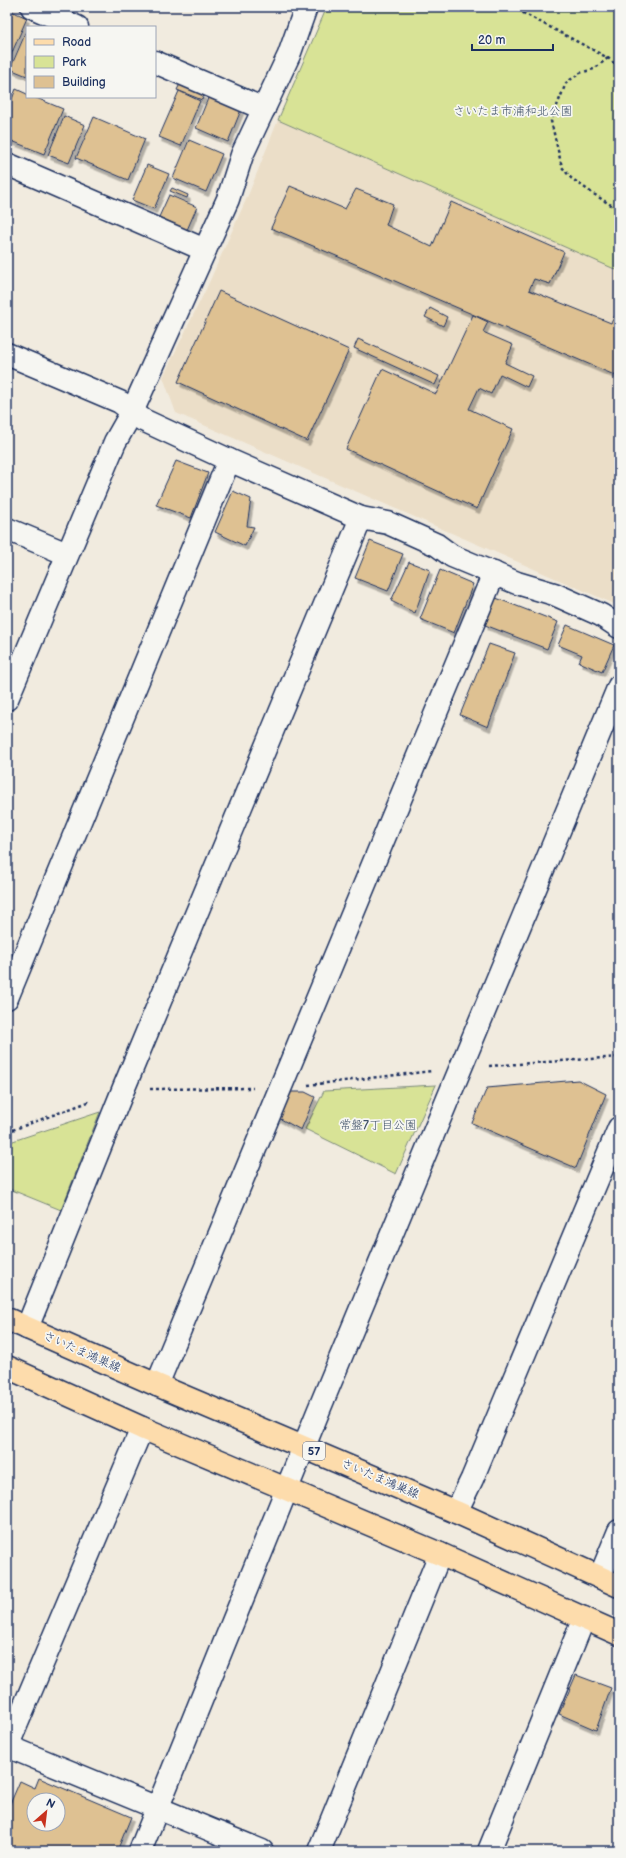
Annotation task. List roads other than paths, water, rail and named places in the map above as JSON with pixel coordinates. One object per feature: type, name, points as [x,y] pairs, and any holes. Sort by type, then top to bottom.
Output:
[{"type":"main road","name":"さいたま鴻巣線","points":[[7,1320],[456,1512],[609,1582]]},
{"type":"main road","points":[[8,1371],[440,1554],[619,1634]]},
{"type":"street","points":[[32,7],[75,26]]},
{"type":"street","points":[[7,699],[114,442],[132,412],[166,334],[184,300],[228,199],[242,155],[289,55],[306,7]]},
{"type":"street","points":[[156,62],[264,109]]},
{"type":"street","points":[[7,164],[205,250]]},
{"type":"street","points":[[7,354],[120,402],[142,420],[229,460],[361,518],[388,523],[437,545],[452,556],[517,583],[554,594],[601,615],[619,627]]},
{"type":"street","points":[[7,998],[229,460]]},
{"type":"street","points":[[27,1328],[126,1082],[361,518]]},
{"type":"street","points":[[7,529],[67,554]]},
{"type":"street","points":[[157,1385],[494,573]]},
{"type":"street","points":[[140,1851],[286,1490],[619,686]]},
{"type":"street","points":[[456,1512],[472,1479],[619,1128]]},
{"type":"street","points":[[142,1428],[7,1746],[262,1851]]},
{"type":"street","points":[[609,1582],[619,1531]]},
{"type":"street","points":[[318,1851],[440,1554]]},
{"type":"street","points":[[489,1851],[584,1618]]},
{"type":"park label","name":"さいたま市浦和北公園","points":[[513,111]]},
{"type":"park label","name":"常盤7丁目公園","points":[[378,1125]]}]
